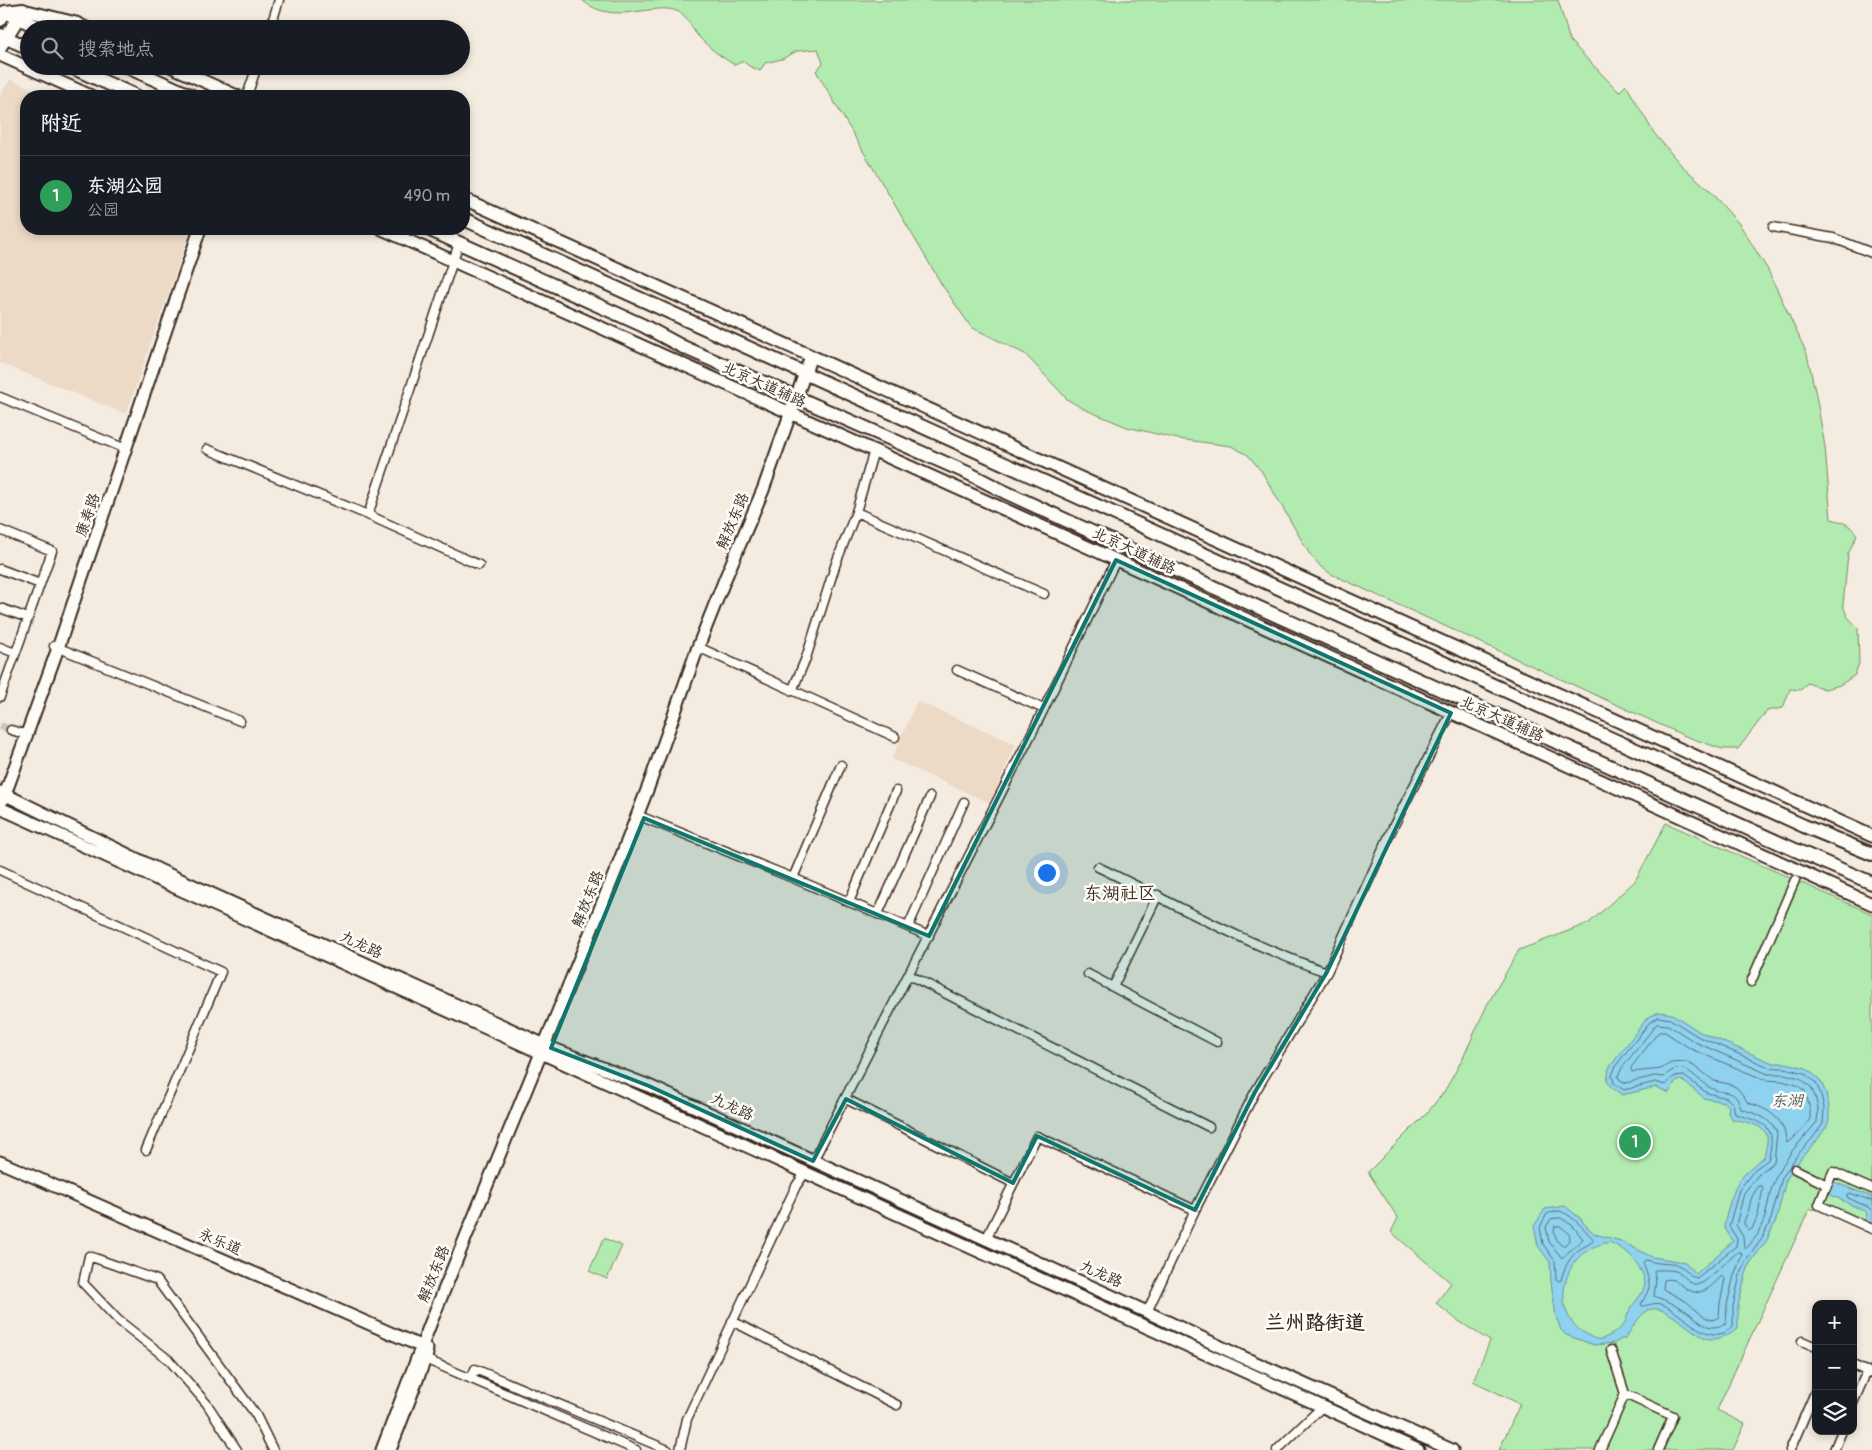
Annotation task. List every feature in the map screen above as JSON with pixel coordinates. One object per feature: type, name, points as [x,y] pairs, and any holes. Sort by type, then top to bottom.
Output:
[{"type":"main road","points":[[21,14],[29,20]]},
{"type":"main road","points":[[20,45],[2,40],[21,14]]},
{"type":"main road","points":[[3,16],[21,14],[58,20]]},
{"type":"main road","points":[[0,54],[20,63]]},
{"type":"main road","points":[[46,75],[78,90]]},
{"type":"main road","points":[[89,75],[123,90]]},
{"type":"main road","points":[[146,75],[179,90]]},
{"type":"main road","points":[[190,75],[224,90]]},
{"type":"main road","points":[[470,202],[1872,836]]},
{"type":"main road","points":[[470,222],[1804,826],[1872,854]]},
{"type":"main road","name":"康寿路","points":[[124,448],[193,235]]},
{"type":"main road","name":"康寿路","points":[[0,809],[2,794],[56,647],[198,235]]},
{"type":"main road","name":"北京大道辅路","points":[[396,235],[874,450],[1872,904]]},
{"type":"main road","points":[[441,235],[642,325],[692,351],[970,474],[1094,533],[1872,883]]},
{"type":"main road","name":"解放东路","points":[[382,1450],[424,1352],[641,817],[724,579],[763,490],[815,357]]},
{"type":"main road","name":"九龙路","points":[[2,794],[159,870],[805,1173],[1418,1450]]},
{"type":"main road","name":"九龙路","points":[[0,809],[546,1051],[649,1086],[1238,1355],[1452,1450]]},
{"type":"main road","name":"永乐道","points":[[0,1162],[424,1352]]},
{"type":"main road","name":"永乐道","points":[[0,1168],[424,1352]]},
{"type":"main road","name":"解放东路","points":[[390,1450],[424,1352]]},
{"type":"street","points":[[273,20],[280,0]]},
{"type":"street","points":[[249,90],[254,75]]},
{"type":"street","points":[[1773,227],[1833,238],[1872,253]]},
{"type":"street","points":[[368,515],[459,243]]},
{"type":"street","points":[[0,397],[124,448]]},
{"type":"street","points":[[207,448],[368,515],[479,565]]},
{"type":"street","points":[[792,691],[806,658],[836,563],[856,512],[874,450]]},
{"type":"street","points":[[856,512],[1044,594]]},
{"type":"street","points":[[0,530],[52,551],[16,653],[2,684],[0,697]]},
{"type":"street","points":[[813,1161],[1044,709],[1116,560]]},
{"type":"street","points":[[0,569],[40,584]]},
{"type":"street","points":[[0,608],[28,618]]},
{"type":"street","points":[[0,647],[16,653]]},
{"type":"street","points":[[56,647],[240,721]]},
{"type":"street","points":[[701,649],[895,737]]},
{"type":"street","points":[[957,670],[1044,709]]},
{"type":"street","points":[[1147,1312],[1195,1210],[1255,1092],[1327,972],[1394,825],[1451,712]]},
{"type":"street","points":[[11,730],[25,734]]},
{"type":"street","points":[[793,878],[841,765]]},
{"type":"street","points":[[848,902],[896,791]]},
{"type":"street","points":[[878,914],[930,796]]},
{"type":"street","points":[[908,926],[964,802]]},
{"type":"street","points":[[641,817],[793,878],[929,936]]},
{"type":"street","points":[[1098,866],[1228,931],[1298,963],[1327,972]]},
{"type":"street","points":[[0,870],[221,972],[146,1150]]},
{"type":"street","points":[[1751,982],[1795,880]]},
{"type":"street","points":[[1113,987],[1158,895]]},
{"type":"street","points":[[1088,974],[1216,1042]]},
{"type":"street","points":[[909,975],[1209,1126]]},
{"type":"street","points":[[846,1099],[1013,1183]]},
{"type":"street","points":[[986,1239],[1037,1136],[1195,1210]]},
{"type":"street","points":[[1795,1169],[1827,1185]]},
{"type":"street","points":[[1872,1190],[1833,1172],[1819,1205],[1872,1229]]},
{"type":"street","points":[[680,1450],[687,1419],[796,1186],[805,1173]]},
{"type":"street","points":[[237,1450],[207,1404],[169,1360],[118,1320],[83,1283],[89,1256],[157,1280],[256,1415],[273,1450]]},
{"type":"street","points":[[732,1321],[898,1405]]},
{"type":"street","points":[[1802,1340],[1812,1345]]},
{"type":"street","points":[[1600,1450],[1625,1394],[1611,1350]]},
{"type":"street","points":[[424,1352],[470,1379],[630,1449]]},
{"type":"street","points":[[1857,1367],[1869,1372],[1857,1395]]},
{"type":"street","points":[[470,1379],[476,1369],[668,1450]]},
{"type":"street","points":[[1625,1394],[1673,1416],[1658,1450]]},
{"type":"street","points":[[1790,1450],[1812,1399]]},
{"type":"street","points":[[1277,1450],[1322,1406]]},
{"type":"street","points":[[1834,1450],[1840,1435]]},
{"type":"highlighted area","points":[[1116,560],[1451,713],[1327,972],[1255,1092],[1195,1210],[1037,1136],[1013,1183],[846,1099],[813,1161],[649,1086],[551,1048],[644,818],[929,936]]},
{"type":"shaded area","points":[[10,79],[33,90],[20,90],[20,235],[189,235],[126,414],[0,363],[0,96]]},
{"type":"shaded area","points":[[917,701],[1016,744],[990,803],[892,759]]},
{"type":"green space","points":[[582,0],[1558,0],[1570,41],[1619,92],[1626,85],[1654,133],[1681,165],[1708,189],[1740,225],[1768,270],[1807,354],[1825,447],[1831,519],[1846,524],[1857,535],[1848,554],[1843,605],[1847,616],[1858,628],[1859,663],[1855,675],[1840,685],[1825,689],[1807,683],[1801,690],[1790,689],[1783,708],[1767,711],[1738,749],[1722,749],[1685,736],[1331,574],[1321,567],[1309,553],[1262,472],[1248,455],[1231,446],[1178,439],[1127,427],[1086,410],[1068,400],[1025,354],[971,327],[942,285],[816,71],[823,63],[818,49],[797,51],[782,59],[765,63],[760,71],[743,61],[735,65],[720,55],[698,36],[685,17],[679,12],[669,9],[658,9],[620,13],[607,12],[594,8]]},
{"type":"green space","points":[[1666,823],[1872,914],[1872,1230],[1824,1208],[1809,1210],[1717,1410],[1745,1424],[1733,1450],[1499,1450],[1520,1404],[1473,1381],[1490,1341],[1457,1320],[1436,1303],[1451,1283],[1391,1232],[1398,1218],[1368,1172],[1427,1113],[1444,1092],[1462,1060],[1487,1005],[1519,950],[1589,923],[1635,881]]},
{"type":"green space","points":[[604,1238],[622,1246],[607,1279],[589,1271]]},
{"type":"water","name":"东湖","points":[[1659,1012],[1672,1014],[1700,1032],[1773,1063],[1786,1063],[1806,1068],[1820,1080],[1826,1093],[1829,1120],[1815,1143],[1801,1158],[1786,1180],[1776,1220],[1767,1240],[1750,1263],[1745,1277],[1738,1306],[1738,1328],[1733,1333],[1716,1339],[1709,1339],[1669,1314],[1654,1309],[1647,1311],[1641,1317],[1625,1339],[1615,1343],[1594,1345],[1566,1335],[1561,1330],[1556,1317],[1550,1262],[1538,1246],[1534,1226],[1545,1209],[1565,1206],[1595,1234],[1621,1241],[1652,1257],[1685,1262],[1696,1274],[1733,1241],[1724,1227],[1732,1196],[1741,1179],[1754,1164],[1764,1157],[1767,1144],[1767,1137],[1762,1129],[1752,1124],[1732,1119],[1728,1113],[1729,1106],[1724,1102],[1704,1098],[1682,1080],[1675,1082],[1669,1093],[1656,1087],[1622,1095],[1611,1087],[1607,1081],[1609,1068],[1647,1018]],"holes":[[[1610,1242],[1629,1254],[1636,1262],[1645,1285],[1629,1312],[1626,1321],[1618,1331],[1602,1339],[1596,1339],[1579,1329],[1567,1314],[1564,1295],[1565,1286],[1572,1266],[1579,1257],[1593,1247]]]},
{"type":"water","points":[[1834,1182],[1872,1197],[1872,1226],[1865,1222],[1866,1212],[1829,1194]]},
{"type":"tunnel","points":[[0,726],[11,730]]},
{"type":"place","name":"东湖公园","points":[[1635,1142]]},
{"type":"district","name":"东湖社区","points":[[1120,893]]},
{"type":"district","name":"兰州路街道","points":[[1315,1322]]}]
